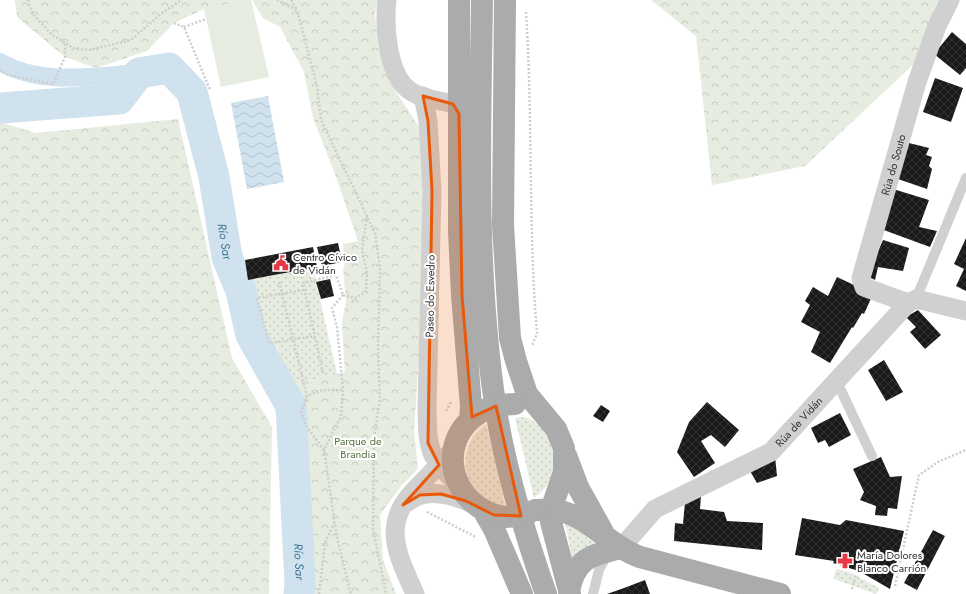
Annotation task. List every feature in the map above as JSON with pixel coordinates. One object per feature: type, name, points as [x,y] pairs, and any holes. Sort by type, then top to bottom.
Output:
[{"type":"main road","points":[[459,0],[461,279],[471,406],[477,415]]},
{"type":"main road","points":[[482,0],[482,256],[492,384],[505,455],[518,508],[546,594]]},
{"type":"main road","points":[[504,0],[503,208],[508,317],[513,350],[523,386],[527,394],[560,435],[578,487],[612,544]]},
{"type":"main road","points":[[522,594],[494,529],[479,508],[466,496],[459,485],[453,462],[456,442],[460,432],[477,415],[498,405],[515,404],[530,408],[547,419]]},
{"type":"main road","points":[[544,509],[559,487],[564,472],[565,452]]},
{"type":"main road","points":[[479,508],[505,517],[520,516],[544,509],[571,514],[612,544],[647,560],[780,594]]},
{"type":"main road","points":[[544,509],[551,526],[570,593]]},
{"type":"main road","points":[[570,593],[573,575],[581,563],[612,544]]},
{"type":"street","points":[[386,0],[386,29],[397,75],[409,90],[452,104],[459,114]]},
{"type":"street","name":"Rúa do Souto","points":[[912,301],[864,287],[861,278],[917,82],[937,26],[950,0]]},
{"type":"street","name":"Paseo do Esvedro","points":[[424,96],[428,121],[432,191],[426,408],[428,443],[432,455],[439,465],[459,485]]},
{"type":"street","points":[[912,301],[966,310]]},
{"type":"street","name":"Rúa de Vidán","points":[[612,544],[655,509],[771,452],[912,301]]},
{"type":"street","points":[[415,594],[395,542],[396,522],[410,495],[439,465],[456,442]]},
{"type":"street","points":[[404,505],[413,498],[428,493],[450,496],[479,508]]},
{"type":"lane","points":[[912,301],[966,178]]},
{"type":"lane","points":[[837,382],[872,456]]},
{"type":"lane","points":[[593,594],[599,570],[612,544]]},
{"type":"path","points":[[28,0],[32,13],[51,34],[73,48],[89,50],[131,40],[162,13],[182,0]]},
{"type":"path","points":[[277,0],[297,10]]},
{"type":"path","points":[[291,0],[297,10],[317,86],[321,120],[375,233],[380,269],[378,348],[380,400],[374,437],[372,489],[373,528],[386,594]]},
{"type":"path","points":[[526,7],[530,89],[532,241],[537,333],[532,348]]},
{"type":"path","points":[[174,23],[184,27],[206,19]]},
{"type":"path","points":[[184,27],[210,90]]},
{"type":"path","points":[[0,70],[8,75],[53,84],[65,58],[65,43]]},
{"type":"path","points":[[343,295],[355,298],[366,292],[367,273],[362,250],[367,216]]},
{"type":"path","points":[[323,373],[303,283],[336,275],[343,295]]},
{"type":"path","points":[[279,282],[306,396],[301,413],[308,429],[324,450],[334,522],[351,594]]},
{"type":"path","points":[[304,290],[258,298],[269,343],[315,336]]},
{"type":"path","points":[[324,450],[341,416],[343,390],[337,327],[332,308],[343,295]]},
{"type":"path","points":[[306,396],[323,390],[343,390]]},
{"type":"path","points":[[895,586],[919,475],[938,462],[966,450]]},
{"type":"path","points":[[426,512],[479,538]]},
{"type":"path","points":[[319,594],[325,543],[334,522]]},
{"type":"path","points":[[852,589],[856,574]]},
{"type":"highlighted area","points":[[423,96],[453,104],[459,114],[462,295],[472,417],[496,406],[521,516],[494,515],[466,501],[441,494],[420,495],[403,505],[439,465],[428,443],[432,191],[428,121]]},
{"type":"green space","points":[[15,0],[245,0],[204,9],[174,23],[147,51],[96,68],[65,57],[17,17]]},
{"type":"green space","points":[[251,0],[269,77],[221,87],[204,9]]},
{"type":"green space","name":"Parque de Brandia","points":[[252,0],[378,0],[375,13],[379,50],[396,92],[420,128],[427,195],[424,280],[414,431],[418,469],[401,486],[380,515],[383,560],[396,594],[310,594],[299,406],[285,386],[345,372],[342,323],[346,302],[343,268],[345,265],[343,244],[358,241],[335,174],[313,118],[304,72],[280,27],[263,18]]},
{"type":"green space","points":[[651,0],[941,0],[916,62],[805,166],[712,185],[696,36]]},
{"type":"green space","points":[[178,119],[232,358],[272,427],[269,594],[0,594],[0,122],[36,133]]},
{"type":"green space","points":[[313,268],[337,374],[285,386],[278,348],[267,348],[249,280]]},
{"type":"green space","points":[[524,417],[532,420],[544,432],[549,439],[554,456],[553,473],[550,481],[534,498],[515,418]]},
{"type":"green space","points":[[486,424],[505,505],[490,501],[479,493],[471,483],[466,471],[465,459],[468,446],[475,434]]},
{"type":"green space","points":[[565,521],[597,545],[572,560]]},
{"type":"green space","points":[[836,569],[849,572],[879,588],[876,594],[834,579]]},
{"type":"water","points":[[268,96],[284,182],[247,189],[231,103]]},
{"type":"building","points":[[952,32],[966,44],[966,68],[960,75],[934,54]]},
{"type":"building","points":[[935,78],[963,88],[951,122],[923,112]]},
{"type":"building","points":[[909,143],[929,148],[926,155],[932,157],[929,166],[932,169],[927,189],[898,179]]},
{"type":"building","points":[[893,189],[929,200],[919,227],[937,231],[930,247],[881,229]]},
{"type":"building","points":[[966,238],[966,291],[956,286],[964,269],[954,264]]},
{"type":"building","points":[[883,240],[909,248],[903,271],[878,267],[875,280],[867,276]]},
{"type":"building","points":[[338,243],[342,262],[322,266],[317,247]]},
{"type":"building","name":"Centro Cívico de Vidán","points":[[313,247],[317,267],[248,280],[245,260]]},
{"type":"building","points":[[837,277],[873,294],[864,314],[862,313],[853,328],[852,327],[830,363],[811,352],[820,332],[801,322],[810,305],[805,301],[813,287],[828,296]]},
{"type":"building","points":[[330,279],[334,296],[321,299],[316,282]]},
{"type":"building","points":[[918,310],[941,335],[925,349],[910,332],[916,327],[906,317]]},
{"type":"building","points":[[884,360],[903,392],[886,401],[868,370]]},
{"type":"building","points":[[707,402],[739,430],[725,447],[711,435],[701,441],[715,463],[694,477],[677,452],[689,422]]},
{"type":"building","points":[[601,405],[610,411],[603,422],[593,416]]},
{"type":"building","points":[[840,413],[851,435],[829,447],[825,440],[818,443],[811,428]]},
{"type":"building","points":[[775,456],[777,476],[757,483],[750,471]]},
{"type":"building","points":[[881,457],[890,477],[902,476],[897,509],[888,508],[887,516],[875,515],[876,506],[860,500],[864,492],[853,469]]},
{"type":"building","points":[[701,496],[700,509],[724,512],[727,521],[763,523],[762,550],[674,541],[675,523],[683,524],[685,502]]},
{"type":"building","points":[[802,518],[840,525],[846,520],[904,531],[890,589],[859,571],[833,563],[834,561],[795,555]]},
{"type":"building","points":[[933,530],[945,536],[917,590],[904,583]]},
{"type":"building","points":[[645,580],[650,594],[607,594],[624,588]]},
{"type":"waterway","points":[[0,62],[16,69],[50,77],[68,78],[139,73]]},
{"type":"waterway","name":"Río Sar","points":[[0,108],[119,99],[139,73],[169,68],[192,92],[214,177],[227,257],[241,291],[251,335],[291,406],[300,582],[299,594]]},
{"type":"place","name":"Centro Cívico de Vidán","points":[[281,263]]},
{"type":"place","name":"María Dolores Blanco Carrión","points":[[845,561]]}]
